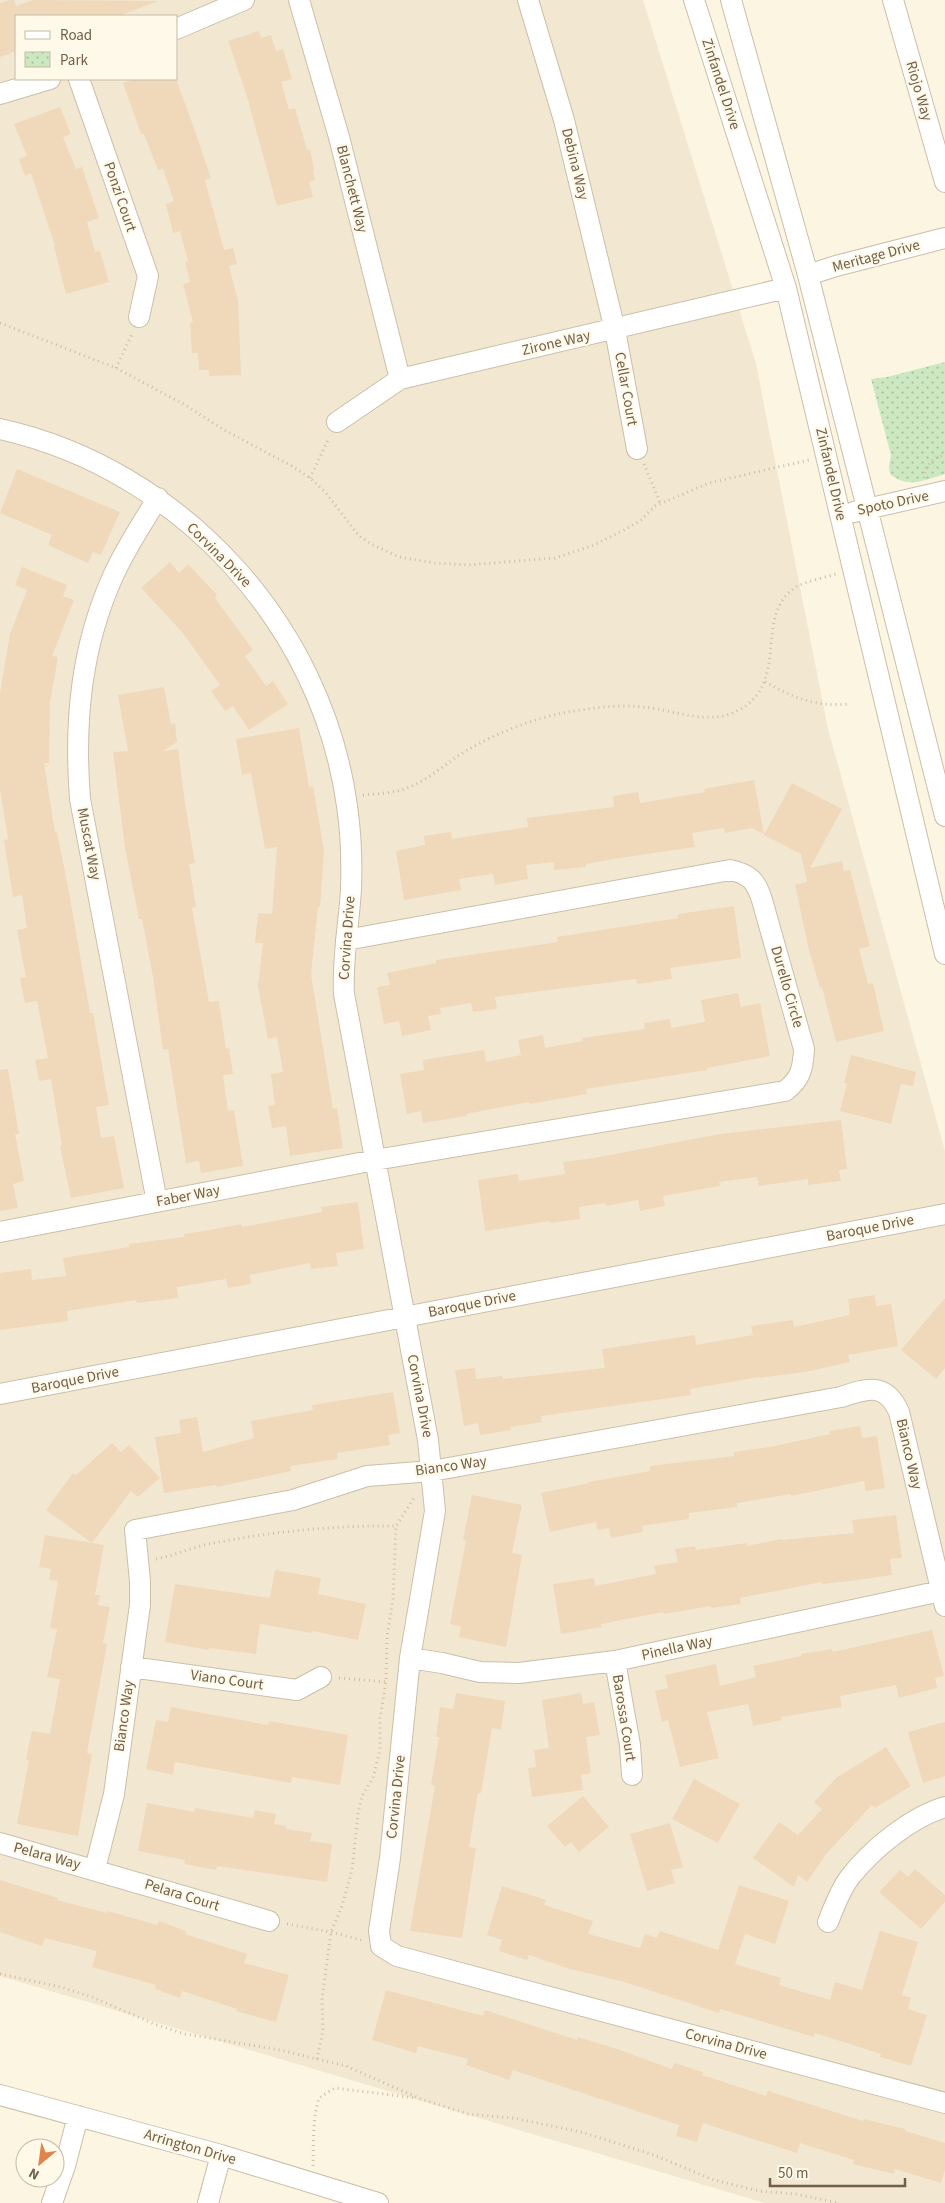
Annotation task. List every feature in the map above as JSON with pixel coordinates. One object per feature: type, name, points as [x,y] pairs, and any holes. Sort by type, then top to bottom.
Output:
[{"type":"street","points":[[178,28],[244,0]]},
{"type":"street","name":"Blanchett Way","points":[[299,0],[339,137],[400,379]]},
{"type":"street","name":"Debina Way","points":[[528,0],[564,120],[616,330]]},
{"type":"street","name":"Zinfandel Drive","points":[[694,0],[786,288],[945,954]]},
{"type":"street","points":[[717,0],[725,25],[729,30],[741,34]]},
{"type":"street","name":"Zinfandel Drive","points":[[731,0],[808,275],[945,816]]},
{"type":"street","name":"Riojo Way","points":[[893,0],[945,182]]},
{"type":"street","points":[[0,94],[47,80]]},
{"type":"street","name":"Ponzi Court","points":[[79,80],[148,276],[140,317]]},
{"type":"street","name":"Meritage Drive","points":[[808,275],[945,238]]},
{"type":"street","name":"Zirone Way","points":[[337,422],[400,379],[616,330],[786,288]]},
{"type":"street","name":"Cellar Court","points":[[616,330],[638,449]]},
{"type":"street","name":"Corvina Drive","points":[[0,429],[69,450],[129,480],[158,498],[198,530],[234,565],[266,604],[284,632],[301,662],[322,708],[332,740],[345,797],[351,856],[351,890],[343,969],[344,994],[428,1440],[435,1511],[410,1658],[390,1858],[379,1930],[381,1946],[396,1956],[945,2103]]},
{"type":"street","name":"Spoto Drive","points":[[840,514],[945,492]]},
{"type":"street","name":"Muscat Way","points":[[157,1202],[80,798],[77,734],[80,691],[88,649],[98,615],[133,536],[158,498]]},
{"type":"street","name":"Durello Circle","points":[[346,940],[730,870],[743,872],[753,880],[759,891],[804,1048],[801,1074],[794,1084],[785,1091],[375,1160]]},
{"type":"street","name":"Faber Way","points":[[0,1232],[375,1160]]},
{"type":"street","name":"Baroque Drive","points":[[0,1394],[945,1214]]},
{"type":"street","name":"Bianco Way","points":[[95,1869],[114,1794],[140,1605],[135,1530],[293,1500],[367,1476],[432,1471],[841,1397],[867,1388],[880,1390],[889,1396],[899,1412],[943,1599]]},
{"type":"street","name":"Pinella Way","points":[[410,1658],[480,1672],[519,1673],[615,1661],[943,1599]]},
{"type":"street","name":"Barossa Court","points":[[615,1661],[630,1745],[632,1775]]},
{"type":"street","name":"Viano Court","points":[[131,1667],[297,1690],[321,1677]]},
{"type":"street","points":[[828,1922],[849,1878],[866,1859],[908,1824],[930,1812],[945,1807]]},
{"type":"street","name":"Pelara Way","points":[[0,1843],[95,1869]]},
{"type":"street","name":"Pelara Court","points":[[95,1869],[269,1921]]},
{"type":"street","name":"Arrington Drive","points":[[0,2095],[221,2155],[311,2182],[368,2202]]},
{"type":"street","points":[[52,2203],[65,2166],[78,2116]]},
{"type":"street","points":[[208,2203],[221,2155]]},
{"type":"path","points":[[116,368],[140,317]]},
{"type":"path","points":[[0,323],[116,368],[187,406],[224,430],[292,466],[310,478],[326,493],[360,536],[371,544],[399,557],[436,563],[468,565],[554,558],[594,545],[641,520],[656,506],[709,483],[827,456]]},
{"type":"path","points":[[310,478],[337,422]]},
{"type":"path","points":[[638,449],[661,505]]},
{"type":"path","points":[[923,496],[925,469],[934,458],[945,455]]},
{"type":"path","points":[[345,797],[401,790],[414,785],[468,749],[533,721],[567,712],[608,707],[643,707],[712,717],[737,712],[753,699],[765,682],[770,666],[774,619],[784,598],[797,587],[853,569]]},
{"type":"path","points":[[765,682],[805,701],[827,706],[849,704]]},
{"type":"path","points":[[317,2059],[323,2031],[322,1998],[331,1932],[342,1906],[352,1870],[358,1814],[362,1796],[373,1778],[378,1764],[380,1718],[386,1682],[387,1637],[393,1599],[396,1526],[432,1471]]},
{"type":"path","points":[[138,1563],[166,1558],[202,1546],[276,1532],[356,1526],[396,1526]]},
{"type":"path","points":[[321,1677],[407,1684]]},
{"type":"path","points":[[269,1921],[331,1932],[381,1946]]},
{"type":"path","points":[[0,1974],[61,1987],[92,1997],[154,2024],[185,2034],[280,2050],[346,2066],[421,2099],[468,2114],[513,2118],[581,2132],[654,2156],[714,2180],[759,2191],[820,2198],[839,2203]]},
{"type":"path","points":[[311,2182],[312,2134],[314,2114],[319,2098],[335,2088],[421,2099]]},
{"type":"path","points":[[818,2203],[820,2198]]},
{"type":"shaded area","points":[[0,0],[643,0],[756,364],[828,729],[945,1151],[945,2203],[765,2203],[0,1976]]},
{"type":"green space","points":[[945,362],[945,474],[916,482],[897,479],[890,474],[891,455],[871,379],[887,377]]},
{"type":"building","points":[[14,0],[16,6],[33,0],[158,1],[122,15],[15,15],[15,51],[0,57],[0,3]]},
{"type":"building","points":[[259,31],[261,38],[271,35],[276,51],[283,49],[292,79],[281,82],[289,110],[295,108],[307,150],[310,150],[314,169],[315,180],[309,182],[313,197],[277,206],[246,93],[228,41]]},
{"type":"building","points":[[132,80],[176,80],[211,178],[205,180],[224,250],[233,248],[237,264],[229,266],[238,301],[241,375],[209,376],[209,370],[199,370],[198,353],[192,353],[190,322],[193,322],[183,284],[190,282],[185,262],[188,261],[180,231],[173,233],[166,204],[174,201],[163,169],[158,170],[144,134],[141,134],[123,83]]},
{"type":"building","points":[[60,107],[71,134],[63,137],[76,169],[82,167],[99,218],[87,222],[95,252],[100,251],[109,282],[66,294],[55,246],[31,173],[25,176],[19,159],[27,156],[14,124]]},
{"type":"building","points":[[17,469],[120,512],[101,555],[93,552],[88,563],[48,545],[52,535],[0,513]]},
{"type":"building","points":[[170,562],[179,573],[188,564],[217,595],[215,598],[253,650],[245,656],[266,686],[273,681],[288,704],[249,730],[233,706],[225,711],[211,691],[220,685],[182,632],[141,588]]},
{"type":"building","points":[[22,567],[67,585],[63,596],[74,600],[52,656],[58,657],[50,702],[49,763],[44,763],[55,832],[57,832],[69,892],[90,1013],[93,1013],[109,1105],[96,1107],[101,1138],[114,1136],[124,1188],[71,1198],[60,1146],[62,1146],[51,1079],[39,1081],[35,1060],[48,1058],[37,1001],[25,1003],[20,978],[26,977],[17,930],[27,928],[22,895],[13,897],[4,840],[8,839],[0,789],[0,693],[10,634],[27,590],[15,585]]},
{"type":"building","points":[[164,687],[171,724],[175,723],[177,742],[163,751],[178,749],[195,863],[189,864],[196,907],[192,908],[209,1002],[219,1001],[226,1049],[229,1048],[233,1074],[223,1075],[228,1111],[234,1110],[243,1166],[201,1173],[199,1161],[186,1163],[168,1049],[163,1050],[153,977],[142,919],[139,919],[125,848],[113,752],[128,751],[118,695]]},
{"type":"building","points":[[299,728],[309,787],[313,786],[324,851],[320,907],[318,907],[311,974],[333,1109],[337,1108],[343,1148],[290,1156],[286,1126],[272,1128],[268,1106],[275,1105],[271,1074],[283,1072],[277,1037],[268,1039],[258,986],[263,943],[255,943],[258,913],[272,914],[277,847],[265,849],[251,773],[242,775],[236,739]]},
{"type":"building","points":[[754,780],[764,834],[752,828],[725,833],[724,828],[692,833],[695,847],[613,859],[586,864],[586,867],[554,870],[554,862],[526,865],[528,879],[495,885],[493,874],[459,879],[461,890],[404,900],[396,851],[425,845],[424,836],[451,832],[452,839],[528,827],[527,818],[614,807],[613,796],[638,792],[640,803],[705,792],[704,789]]},
{"type":"building","points":[[792,783],[842,809],[810,868],[842,861],[844,871],[850,870],[870,946],[859,949],[868,984],[873,983],[884,1031],[836,1042],[822,987],[820,988],[809,950],[795,885],[807,882],[801,854],[764,835]]},
{"type":"building","points":[[734,906],[741,958],[670,968],[672,979],[637,984],[636,979],[495,997],[497,1009],[473,1012],[471,1003],[440,1008],[441,1014],[428,1016],[431,1030],[402,1036],[399,1021],[384,1024],[377,987],[390,985],[387,973],[436,963],[436,960],[558,942],[557,937],[678,918],[678,914]]},
{"type":"building","points":[[738,993],[741,1007],[760,1003],[770,1056],[707,1068],[707,1070],[586,1089],[587,1094],[529,1104],[529,1102],[423,1123],[421,1111],[407,1114],[400,1074],[424,1070],[423,1060],[484,1050],[486,1062],[521,1055],[518,1040],[543,1035],[545,1048],[583,1041],[582,1038],[645,1029],[644,1023],[670,1019],[671,1028],[705,1022],[701,1000]]},
{"type":"building","points":[[851,1055],[916,1072],[913,1086],[901,1084],[891,1124],[840,1111]]},
{"type":"building","points":[[8,1069],[19,1134],[15,1134],[24,1181],[13,1184],[18,1208],[0,1211],[0,1070]]},
{"type":"building","points":[[841,1120],[847,1169],[839,1170],[841,1181],[808,1185],[808,1179],[759,1186],[757,1177],[719,1182],[720,1186],[663,1196],[665,1206],[640,1211],[638,1200],[606,1206],[605,1203],[579,1207],[580,1219],[550,1223],[550,1221],[485,1231],[478,1180],[518,1174],[519,1181],[565,1174],[563,1162],[594,1158],[720,1134]]},
{"type":"building","points":[[358,1202],[364,1249],[336,1253],[338,1266],[311,1269],[310,1263],[250,1275],[251,1284],[228,1288],[226,1279],[177,1287],[178,1298],[137,1303],[136,1300],[67,1311],[68,1321],[0,1330],[0,1273],[31,1269],[32,1280],[66,1276],[63,1258],[129,1247],[129,1244],[184,1237],[184,1234],[241,1224],[242,1227],[322,1212],[321,1207]]},
{"type":"building","points":[[875,1295],[876,1306],[891,1304],[898,1346],[848,1355],[850,1362],[805,1372],[759,1377],[690,1389],[691,1395],[541,1416],[542,1422],[510,1427],[511,1430],[480,1435],[478,1423],[464,1426],[455,1370],[475,1368],[476,1379],[502,1376],[503,1379],[605,1368],[602,1349],[695,1335],[696,1345],[753,1335],[751,1326],[793,1320],[794,1327],[850,1315],[848,1299]]},
{"type":"building","points":[[945,1298],[945,1368],[936,1379],[901,1350]]},
{"type":"building","points":[[393,1392],[400,1433],[388,1435],[390,1445],[337,1453],[338,1459],[290,1466],[291,1471],[217,1487],[216,1485],[164,1493],[155,1437],[181,1433],[179,1420],[197,1417],[203,1452],[254,1438],[251,1421],[313,1410],[312,1405]]},
{"type":"building","points":[[860,1426],[862,1438],[877,1436],[885,1488],[866,1491],[864,1481],[791,1496],[791,1494],[737,1503],[737,1507],[689,1513],[689,1519],[642,1526],[643,1532],[611,1538],[609,1528],[597,1530],[596,1522],[550,1532],[541,1493],[650,1471],[650,1466],[734,1456],[734,1452],[770,1447],[830,1434],[830,1431]]},
{"type":"building","points":[[112,1443],[121,1452],[129,1445],[160,1478],[138,1497],[131,1491],[92,1543],[46,1510],[73,1473],[76,1475]]},
{"type":"building","points":[[472,1495],[522,1505],[512,1553],[522,1555],[506,1647],[459,1637],[461,1627],[450,1624],[466,1541],[463,1540]]},
{"type":"building","points":[[896,1515],[902,1558],[890,1559],[892,1575],[822,1584],[822,1582],[740,1598],[741,1604],[711,1608],[711,1606],[664,1614],[663,1612],[601,1624],[602,1627],[561,1634],[553,1584],[594,1578],[595,1586],[656,1574],[654,1566],[678,1562],[675,1549],[695,1546],[696,1550],[747,1543],[747,1546],[781,1539],[854,1533],[852,1520]]},
{"type":"building","points":[[45,1535],[104,1545],[95,1595],[100,1595],[98,1605],[110,1607],[103,1643],[107,1644],[87,1753],[92,1754],[78,1836],[17,1824],[29,1760],[26,1759],[32,1731],[50,1734],[60,1679],[47,1677],[57,1629],[50,1628],[58,1581],[49,1580],[51,1569],[39,1567]]},
{"type":"building","points":[[275,1570],[321,1578],[318,1594],[366,1604],[358,1640],[260,1624],[256,1654],[209,1648],[208,1650],[165,1642],[175,1584],[270,1598]]},
{"type":"building","points":[[932,1630],[944,1676],[935,1678],[937,1688],[899,1698],[896,1685],[840,1696],[842,1707],[781,1717],[782,1720],[753,1726],[748,1704],[707,1712],[719,1758],[680,1767],[668,1720],[662,1722],[655,1691],[668,1688],[665,1675],[716,1664],[720,1686],[756,1677],[753,1666],[801,1656],[801,1654],[832,1649],[833,1652]]},
{"type":"building","points":[[456,1693],[505,1701],[501,1730],[492,1728],[481,1793],[478,1793],[469,1847],[476,1848],[462,1938],[410,1931],[435,1786],[431,1785],[439,1737],[436,1737],[440,1707],[453,1709]]},
{"type":"building","points":[[581,1693],[583,1704],[594,1702],[600,1735],[586,1737],[591,1773],[581,1775],[583,1790],[532,1797],[528,1768],[536,1767],[534,1750],[549,1748],[542,1700]]},
{"type":"building","points":[[171,1707],[268,1725],[269,1721],[348,1735],[340,1785],[292,1777],[291,1783],[175,1762],[173,1775],[146,1769],[156,1720],[168,1722]]},
{"type":"building","points":[[945,1722],[945,1776],[923,1783],[908,1732]]},
{"type":"building","points":[[886,1747],[911,1786],[875,1808],[872,1805],[827,1853],[807,1882],[798,1875],[794,1887],[753,1858],[779,1822],[798,1835],[822,1809],[814,1802],[836,1778]]},
{"type":"building","points":[[694,1779],[740,1804],[718,1843],[672,1819]]},
{"type":"building","points":[[583,1796],[609,1827],[579,1852],[571,1842],[565,1847],[547,1826]]},
{"type":"building","points":[[147,1803],[194,1812],[195,1808],[253,1818],[255,1810],[276,1814],[274,1824],[286,1826],[286,1829],[312,1833],[310,1841],[332,1844],[327,1882],[217,1866],[216,1870],[184,1864],[185,1860],[138,1851]]},
{"type":"building","points":[[670,1823],[683,1867],[671,1870],[675,1883],[647,1891],[630,1834]]},
{"type":"building","points":[[915,1869],[945,1895],[945,1902],[921,1929],[879,1892],[900,1870],[908,1877]]},
{"type":"building","points":[[0,1880],[58,1898],[57,1900],[107,1913],[108,1911],[157,1925],[159,1921],[186,1931],[185,1934],[247,1954],[244,1963],[289,1975],[276,2022],[236,2011],[237,2009],[182,1991],[180,1998],[155,1989],[156,1985],[92,1967],[97,1951],[45,1938],[42,1946],[0,1932]]},
{"type":"building","points":[[739,1885],[789,1901],[775,1944],[745,1934],[735,1964],[781,1978],[779,1985],[830,2000],[835,1982],[862,1990],[880,1931],[918,1942],[902,1995],[911,1998],[908,2009],[927,2015],[911,2066],[880,2057],[881,2054],[815,2033],[814,2037],[720,2009],[719,2013],[625,1982],[570,1969],[529,1955],[527,1960],[499,1951],[502,1940],[487,1935],[502,1886],[546,1900],[544,1905],[593,1921],[588,1934],[640,1948],[645,1934],[657,1938],[660,1931],[718,1950]]},
{"type":"building","points":[[386,1990],[483,2016],[485,2010],[577,2040],[578,2037],[620,2050],[672,2069],[674,2063],[703,2072],[702,2075],[766,2096],[768,2091],[863,2121],[864,2119],[905,2129],[905,2131],[945,2143],[945,2170],[941,2183],[895,2169],[894,2174],[853,2164],[854,2160],[800,2143],[797,2153],[703,2123],[697,2142],[676,2136],[679,2125],[513,2070],[509,2080],[466,2065],[468,2059],[418,2046],[416,2053],[372,2040]]}]
